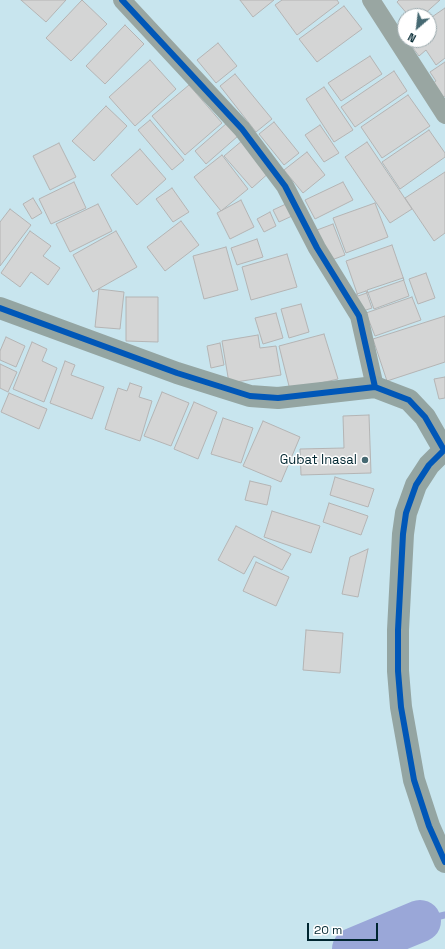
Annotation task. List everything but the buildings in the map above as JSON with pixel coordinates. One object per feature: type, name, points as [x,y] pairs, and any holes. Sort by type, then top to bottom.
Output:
[{"type":"street","points":[[122,0],[242,129],[285,186],[317,248],[359,316],[375,387]]},
{"type":"street","points":[[371,0],[445,115]]},
{"type":"street","points":[[0,308],[176,373],[250,396],[278,398],[375,387],[408,400],[425,417],[444,449],[429,465],[416,485],[406,513],[403,534],[398,630],[398,671],[400,706],[414,780],[429,826],[445,862]]},
{"type":"waterway","points":[[420,921],[445,915]]},
{"type":"waterway","points":[[353,949],[420,921]]},
{"type":"cycle path","points":[[122,0],[242,129],[285,186],[317,248],[359,316],[375,387]]},
{"type":"cycle path","points":[[0,308],[177,373],[250,396],[278,398],[375,387],[409,400],[425,417],[444,450]]},
{"type":"cycle path","points":[[445,449],[429,465],[416,485],[406,513],[403,534],[398,630],[398,671],[401,707],[414,780],[429,826],[445,862]]},
{"type":"place","name":"Gubat Inasal","points":[[365,460]]}]
